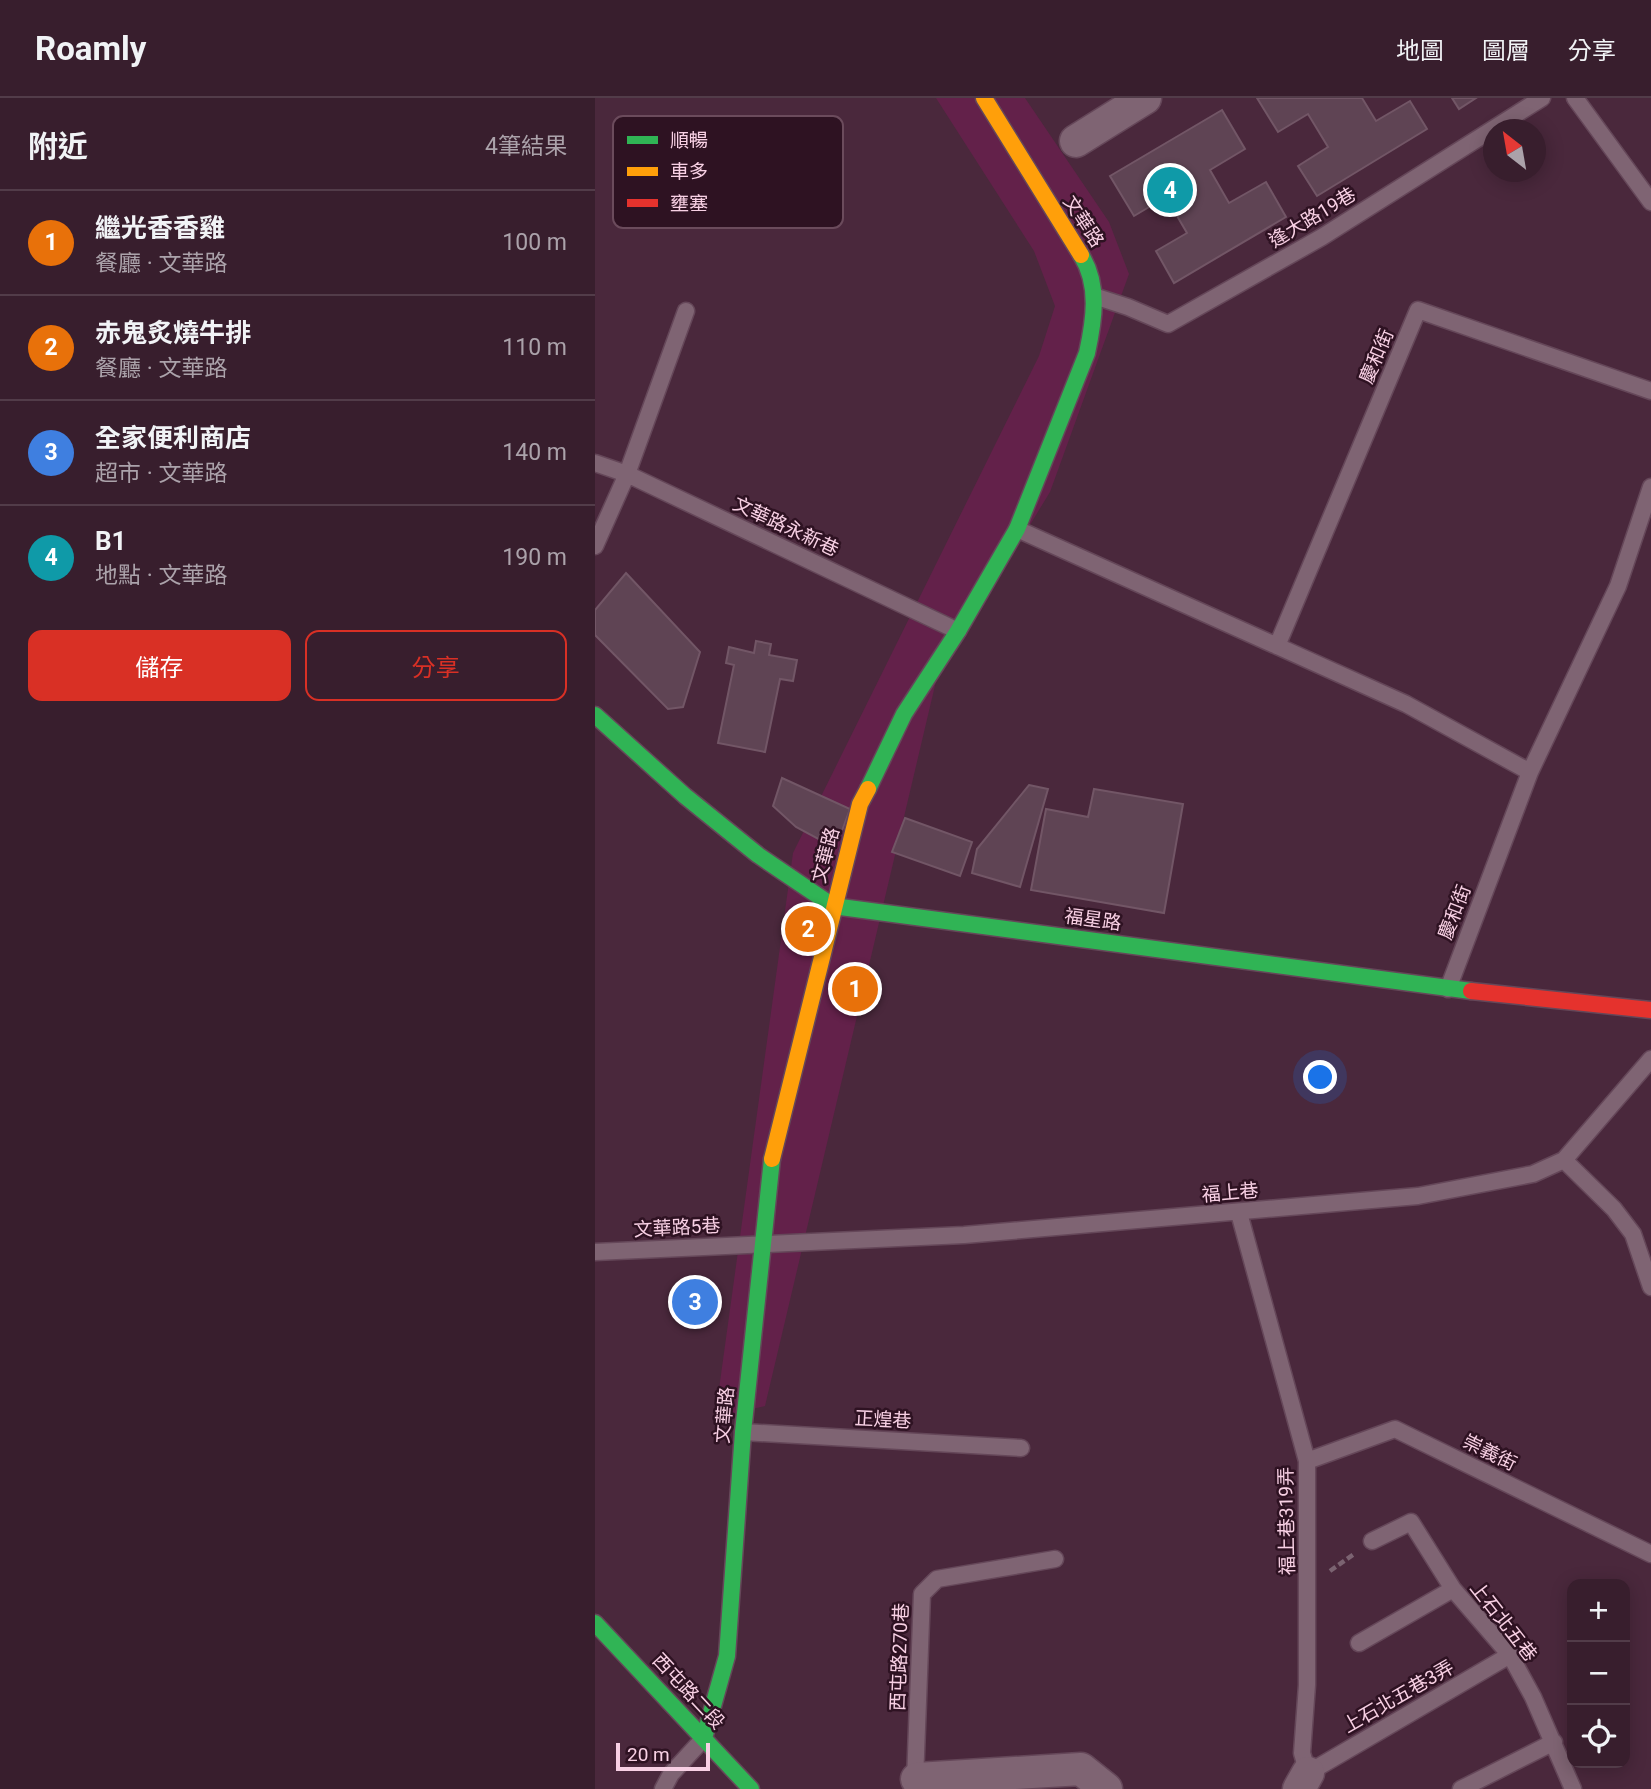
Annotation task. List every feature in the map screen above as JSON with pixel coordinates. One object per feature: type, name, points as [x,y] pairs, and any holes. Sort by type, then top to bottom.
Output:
[{"type":"street","name":"文華路","points":[[704,1738],[727,1656],[743,1432],[772,1156],[860,804],[904,714],[958,631],[1017,529],[1087,353],[1093,324],[1094,296],[1087,264],[984,98]]},
{"type":"street","points":[[1076,141],[1145,98]]},
{"type":"street","name":"福星路","points":[[595,715],[685,796],[748,846],[833,906],[1448,989],[1651,1010]]},
{"type":"street","name":"西屯路二段","points":[[595,1623],[751,1789]]},
{"type":"street","points":[[913,1784],[1081,1769],[1106,1789]]},
{"type":"lane","name":"逢大路19巷","points":[[1094,296],[1168,324],[1322,237],[1542,98]]},
{"type":"lane","points":[[1575,98],[1651,202]]},
{"type":"lane","name":"慶和街","points":[[1277,646],[1418,310],[1651,391]]},
{"type":"lane","points":[[595,546],[627,474],[686,311]]},
{"type":"lane","name":"文華路永新巷","points":[[595,463],[627,474],[958,631]]},
{"type":"lane","name":"慶和街","points":[[1448,989],[1530,772],[1618,586],[1651,487]]},
{"type":"lane","points":[[1017,529],[1406,704],[1530,772]]},
{"type":"lane","name":"福上巷","points":[[762,1243],[964,1236],[1238,1213],[1418,1195],[1533,1174],[1564,1160],[1651,1059]]},
{"type":"lane","points":[[1564,1160],[1613,1209],[1633,1234],[1651,1287]]},
{"type":"lane","name":"福上巷319弄","points":[[1238,1213],[1307,1461],[1305,1776]]},
{"type":"lane","name":"文華路5巷","points":[[595,1252],[762,1243]]},
{"type":"lane","name":"崇義街","points":[[1307,1461],[1395,1429],[1651,1554]]},
{"type":"lane","name":"正煌巷","points":[[743,1432],[1021,1448]]},
{"type":"lane","name":"上石北五巷","points":[[1372,1541],[1411,1522],[1453,1589],[1510,1655],[1533,1697],[1573,1789]]},
{"type":"lane","name":"西屯路270巷","points":[[913,1784],[922,1594],[937,1579],[1055,1559]]},
{"type":"lane","points":[[1359,1643],[1453,1589]]},
{"type":"lane","name":"上石北五巷3弄","points":[[1305,1776],[1510,1655]]},
{"type":"lane","points":[[663,1789],[671,1774],[704,1738]]},
{"type":"lane","points":[[1461,1789],[1554,1742]]},
{"type":"path","points":[[1308,1587],[1372,1541]]},
{"type":"shaded area","points":[[936,98],[1025,98],[1109,222],[1129,274],[1050,492],[937,677],[765,1406],[715,1418],[793,853],[1039,356],[1055,306],[1034,251]]},
{"type":"building","points":[[1257,98],[1362,98],[1376,121],[1410,101],[1427,129],[1317,196],[1298,166],[1328,147],[1308,114],[1278,132]]},
{"type":"building","points":[[1452,98],[1476,98],[1459,109]]},
{"type":"building","points":[[1222,110],[1245,149],[1210,170],[1229,203],[1266,182],[1286,217],[1174,283],[1156,251],[1187,233],[1166,197],[1134,216],[1110,176]]},
{"type":"building","points":[[626,573],[700,652],[683,707],[668,709],[595,635],[595,610]]},
{"type":"building","points":[[756,641],[771,644],[769,655],[797,660],[793,681],[780,679],[765,752],[718,743],[734,665],[726,663],[729,647],[754,653]]},
{"type":"building","points":[[782,778],[850,809],[839,839],[824,842],[796,827],[773,806]]},
{"type":"building","points":[[1029,785],[1048,789],[1020,887],[972,873],[977,849]]},
{"type":"building","points":[[1094,789],[1183,804],[1164,913],[1031,890],[1046,809],[1088,817]]},
{"type":"building","points":[[905,818],[972,842],[960,876],[892,852]]},
{"type":"traffic: fast","points":[[868,789],[904,714],[958,631],[1017,529],[1087,353],[1094,303],[1091,278],[1081,255]]},
{"type":"traffic: fast","points":[[595,715],[685,796],[758,855],[833,906],[1471,991]]},
{"type":"traffic: fast","points":[[704,1738],[727,1656],[743,1432],[772,1159]]},
{"type":"traffic: fast","points":[[595,1623],[751,1789]]},
{"type":"traffic: slow","points":[[984,98],[1081,255]]},
{"type":"traffic: slow","points":[[772,1159],[860,804],[868,789]]},
{"type":"traffic: jam","points":[[1471,991],[1651,1010]]},
{"type":"place","name":"B1","points":[[1170,190]]},
{"type":"place","name":"赤鬼炙燒牛排","points":[[808,929]]},
{"type":"place","name":"繼光香香雞","points":[[855,989]]},
{"type":"place","name":"全家便利商店","points":[[695,1302]]}]
